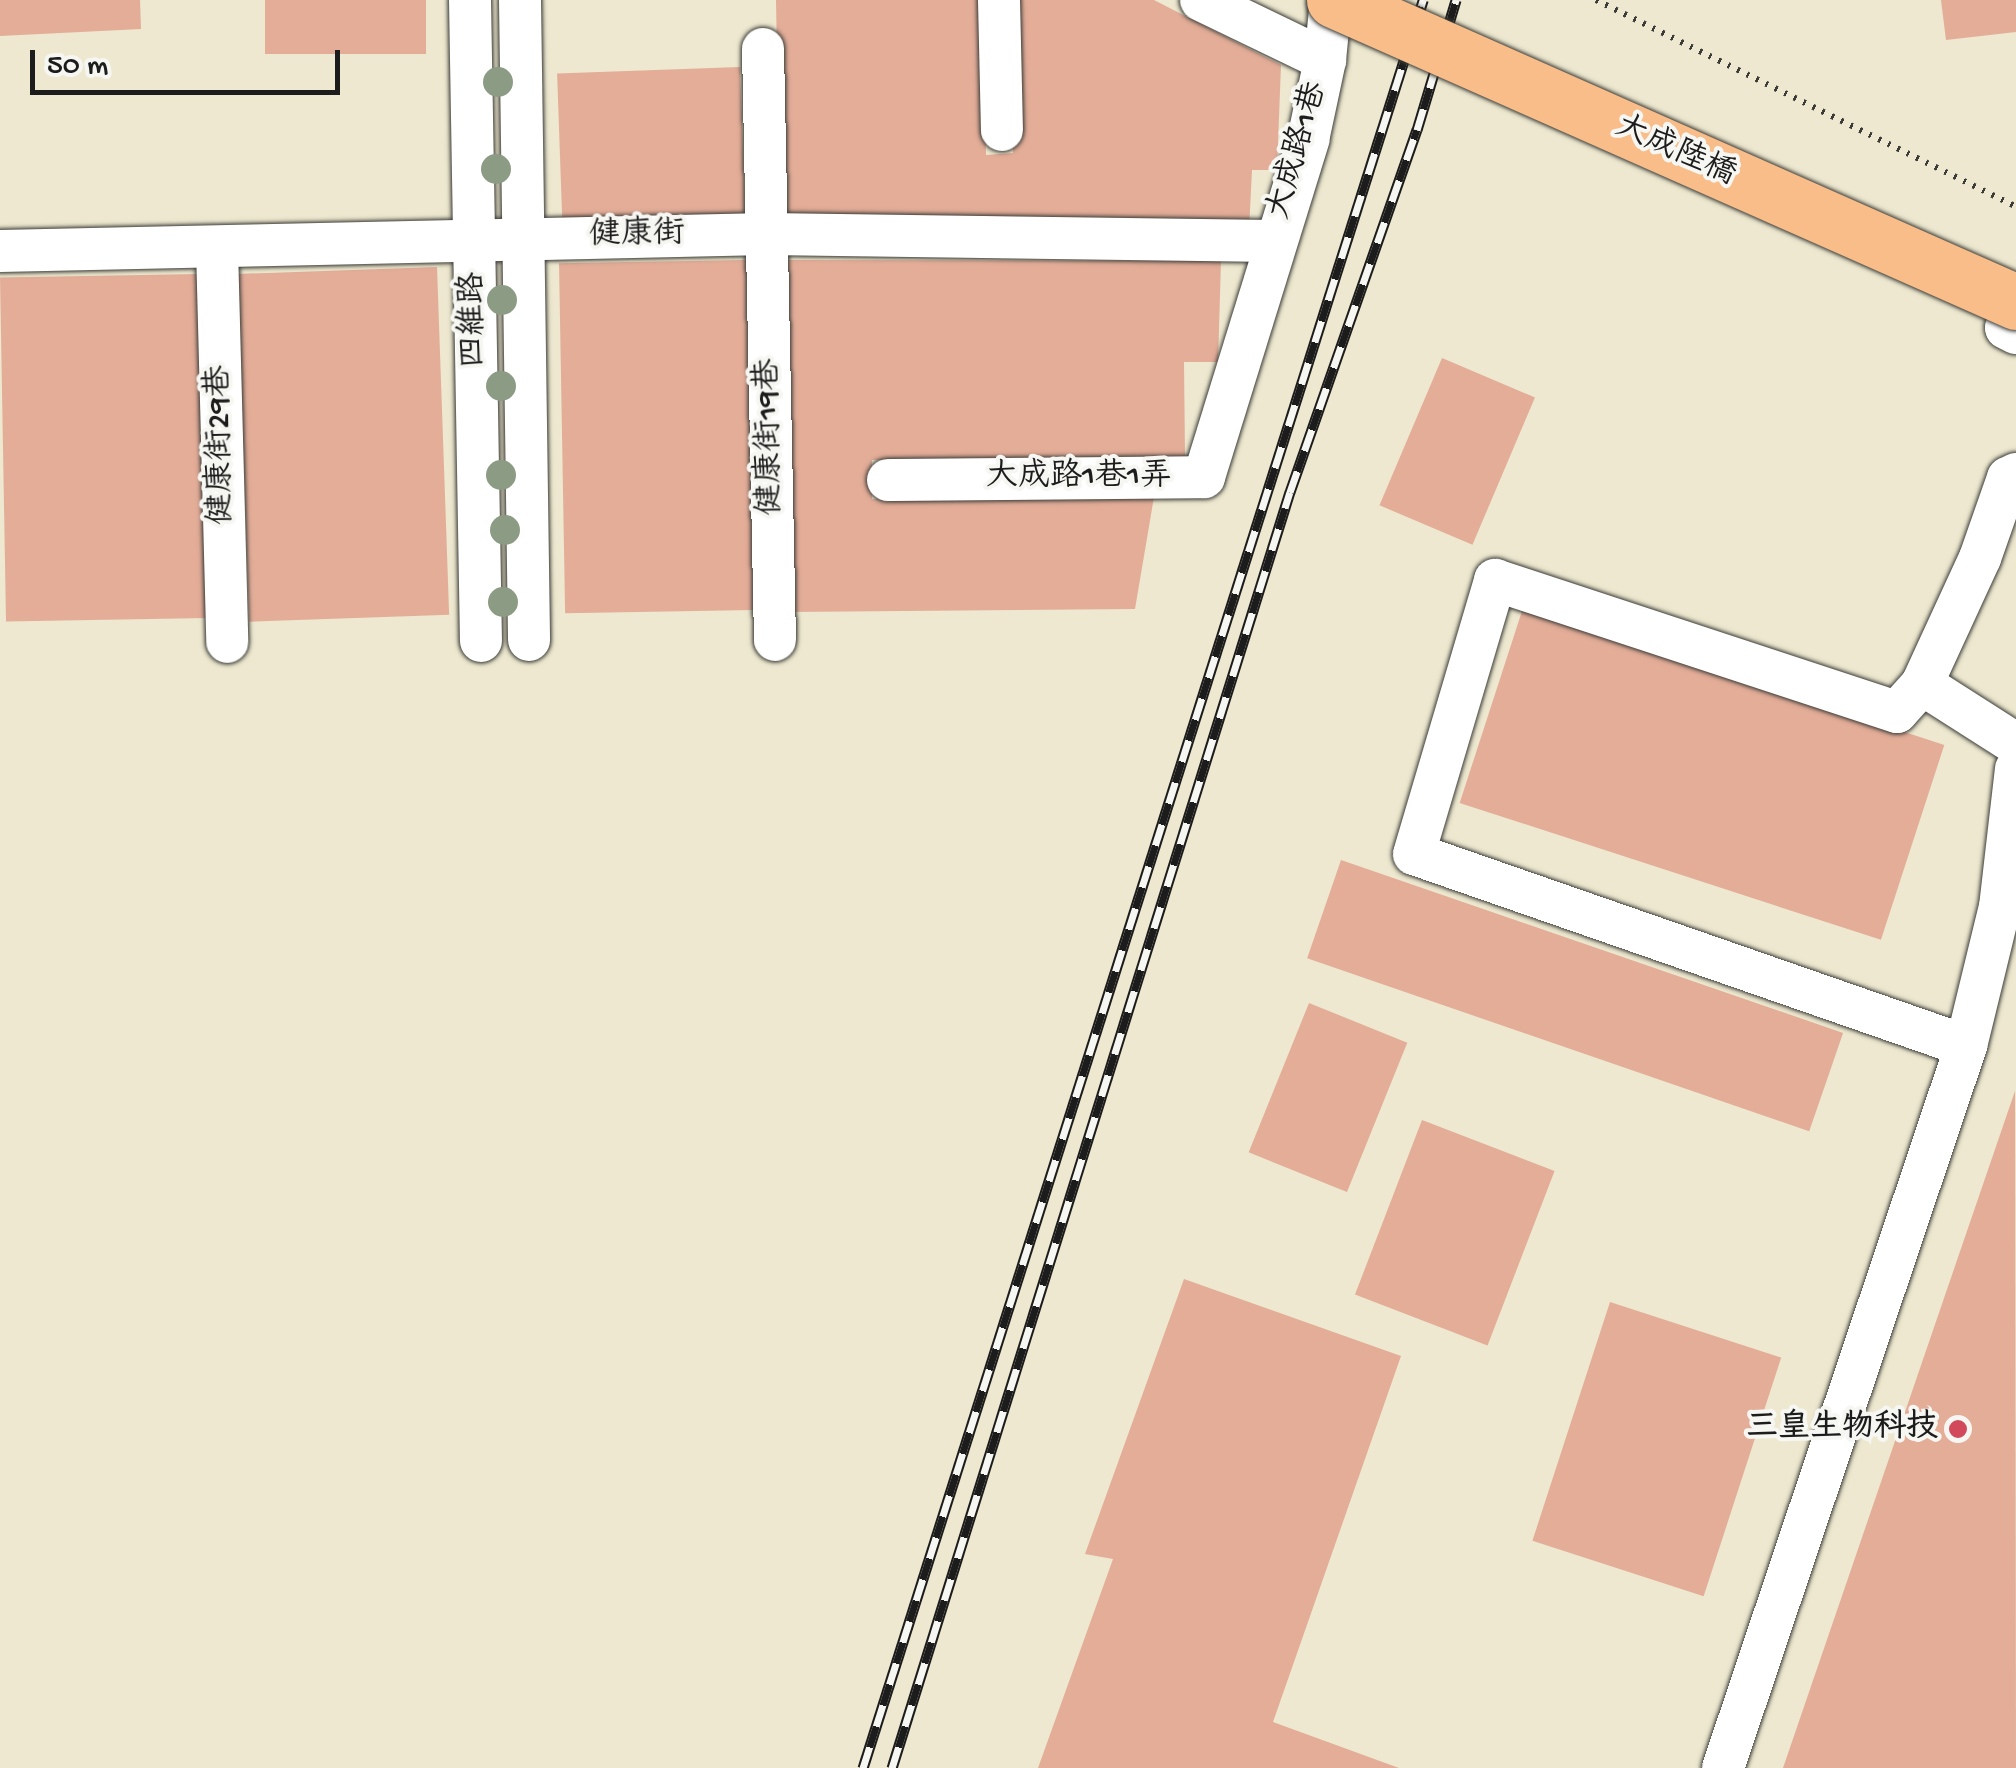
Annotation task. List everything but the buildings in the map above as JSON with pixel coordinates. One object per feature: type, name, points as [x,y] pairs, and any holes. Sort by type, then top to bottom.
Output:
[{"type":"main road","name":"大成陸橋","points":[[1332,0],[2016,306]]},
{"type":"street","name":"四維路","points":[[470,0],[481,640]]},
{"type":"street","name":"四維路","points":[[520,0],[529,640]]},
{"type":"street","points":[[999,0],[1002,130]]},
{"type":"street","points":[[1202,0],[1325,60]]},
{"type":"street","name":"大成路1巷","points":[[1274,241],[1308,140],[1325,60],[1332,0]]},
{"type":"street","name":"健康街19巷","points":[[762,50],[774,640]]},
{"type":"street","name":"健康街","points":[[0,251],[767,234],[1274,241]]},
{"type":"street","name":"大成路1巷1弄","points":[[888,480],[1204,478],[1274,241]]},
{"type":"street","name":"健康街29巷","points":[[217,248],[227,642]]},
{"type":"street","points":[[2016,306],[2006,328],[2016,332]]},
{"type":"street","points":[[1966,1046],[1414,854],[1494,580],[1896,712],[1922,684],[1980,558],[2008,478],[2016,474]]},
{"type":"street","points":[[1922,684],[2016,744]]},
{"type":"street","points":[[1723,1768],[1966,1046],[2000,908],[2016,769]]},
{"type":"path","points":[[1596,0],[2016,207]]},
{"type":"railway","points":[[863,1768],[1423,0]]},
{"type":"railway","points":[[892,1768],[1290,492],[1417,130],[1456,0]]},
{"type":"place","name":"三皇生物科技","points":[[1958,1429]]}]
